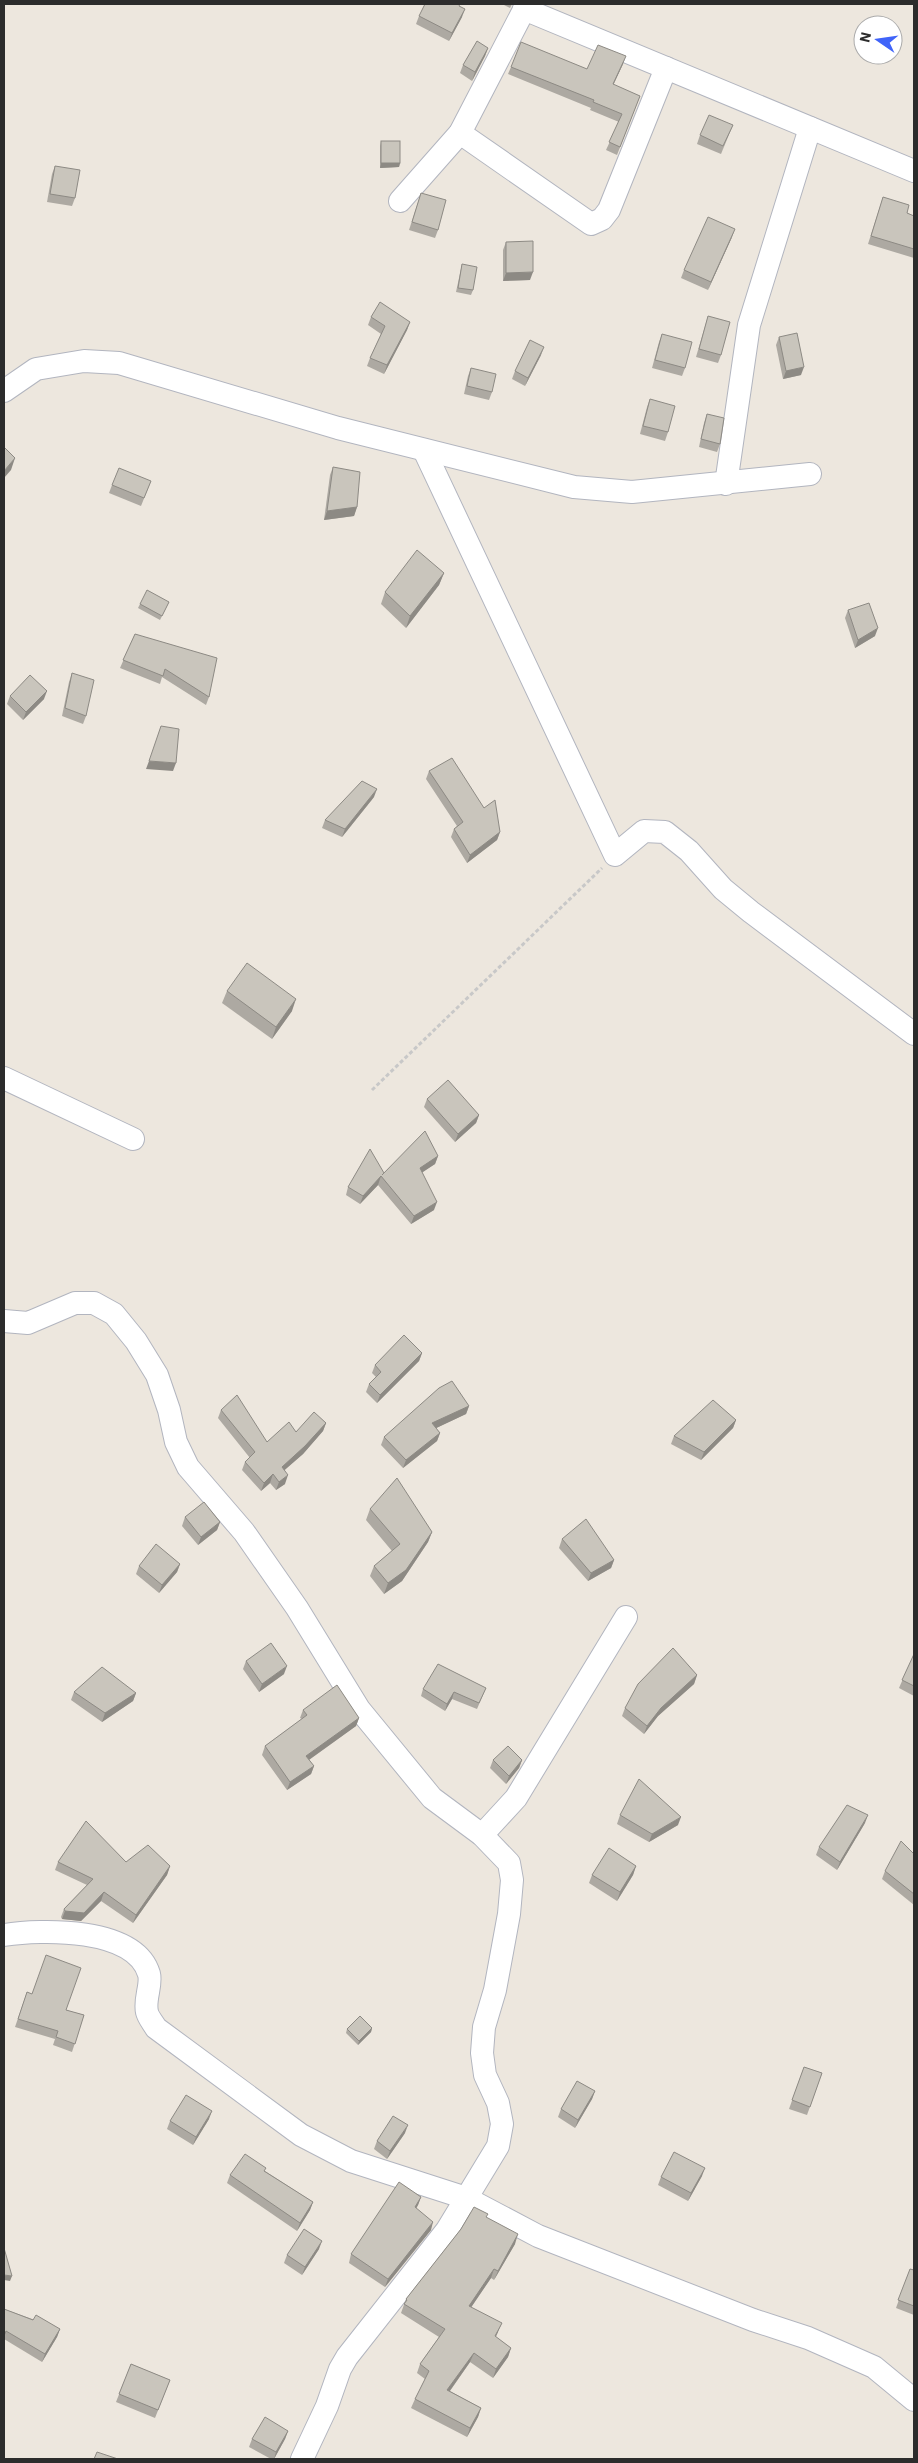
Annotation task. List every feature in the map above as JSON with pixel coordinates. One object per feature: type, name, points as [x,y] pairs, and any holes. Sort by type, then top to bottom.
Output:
[{"type":"street","points":[[400,201],[460,133],[525,6],[666,68],[914,171]]},
{"type":"street","points":[[460,133],[592,224],[602,219],[609,210],[666,68]]},
{"type":"street","points":[[726,484],[750,325],[810,128]]},
{"type":"street","points":[[4,391],[36,369],[84,361],[119,363],[338,428],[574,487],[608,492],[632,492],[810,474]]},
{"type":"street","points":[[424,450],[615,856],[644,831],[665,832],[689,850],[723,889],[751,912],[914,1034]]},
{"type":"street","points":[[4,1078],[133,1139]]},
{"type":"street","points":[[4,1321],[28,1323],[75,1303],[94,1304],[114,1314],[136,1341],[157,1375],[169,1410],[176,1442],[188,1467],[244,1532],[297,1608],[359,1709],[432,1798],[482,1835],[510,1863],[512,1880],[509,1914],[495,1990],[484,2027],[482,2053],[485,2074],[498,2103],[502,2124],[498,2146],[447,2230],[347,2357],[340,2369],[328,2406],[302,2459]]},
{"type":"street","points":[[482,1835],[516,1798],[526,1783],[626,1617]]},
{"type":"street","points":[[4,1935],[31,1931],[90,1935],[127,1949],[143,1960],[150,1975],[146,2012],[156,2028],[301,2135],[351,2162],[466,2198],[538,2236],[753,2320],[808,2338],[874,2367],[914,2400]]},
{"type":"path","points":[[372,1090],[615,856]]},
{"type":"building","points":[[425,4],[460,4],[459,6],[465,9],[452,33],[419,16]]},
{"type":"building","points":[[477,41],[488,48],[475,72],[463,65]]},
{"type":"building","points":[[521,42],[587,69],[598,45],[626,56],[613,84],[640,96],[620,147],[609,142],[622,114],[593,102],[594,100],[511,67]]},
{"type":"building","points":[[709,115],[733,125],[723,146],[700,135]]},
{"type":"building","points":[[381,141],[400,141],[400,163],[381,163]]},
{"type":"building","points":[[55,166],[80,170],[75,198],[50,194]]},
{"type":"building","points":[[421,193],[446,200],[438,230],[412,222]]},
{"type":"building","points":[[883,197],[909,205],[907,213],[914,216],[914,249],[871,236]]},
{"type":"building","points":[[708,217],[735,229],[711,282],[684,270]]},
{"type":"building","points":[[533,241],[533,272],[506,273],[506,242]]},
{"type":"building","points":[[462,264],[477,267],[473,290],[458,288]]},
{"type":"building","points":[[380,302],[410,322],[387,365],[370,358],[385,326],[371,317]]},
{"type":"building","points":[[708,316],[730,322],[721,355],[699,349]]},
{"type":"building","points":[[797,333],[804,367],[786,371],[779,337]]},
{"type":"building","points":[[662,334],[692,342],[685,368],[655,360]]},
{"type":"building","points":[[530,340],[544,347],[528,378],[515,371]]},
{"type":"building","points":[[471,368],[496,374],[492,392],[467,386]]},
{"type":"building","points":[[650,399],[675,406],[668,432],[643,426]]},
{"type":"building","points":[[707,414],[724,418],[720,444],[701,439]]},
{"type":"building","points":[[4,447],[15,458],[4,471]]},
{"type":"building","points":[[333,467],[360,472],[357,507],[327,511]]},
{"type":"building","points":[[119,468],[151,481],[144,498],[112,485]]},
{"type":"building","points":[[417,550],[444,573],[410,616],[385,592]]},
{"type":"building","points":[[147,590],[169,602],[162,616],[140,604]]},
{"type":"building","points":[[869,603],[878,628],[858,640],[848,610]]},
{"type":"building","points":[[135,634],[217,658],[209,697],[165,669],[163,676],[123,660]]},
{"type":"building","points":[[72,673],[94,680],[86,716],[65,708]]},
{"type":"building","points":[[30,675],[47,691],[26,712],[10,696]]},
{"type":"building","points":[[161,726],[179,729],[176,763],[149,761]]},
{"type":"building","points":[[452,758],[484,808],[495,800],[500,832],[470,855],[454,829],[463,822],[429,771]]},
{"type":"building","points":[[362,781],[377,789],[345,829],[325,820]]},
{"type":"building","points":[[247,963],[296,999],[276,1027],[227,991]]},
{"type":"building","points":[[448,1080],[479,1115],[458,1134],[427,1099]]},
{"type":"building","points":[[425,1131],[438,1156],[420,1168],[437,1202],[414,1216],[381,1176],[363,1196],[348,1187],[370,1149],[384,1173]]},
{"type":"building","points":[[404,1335],[422,1353],[380,1395],[369,1384],[381,1372],[375,1365]]},
{"type":"building","points":[[452,1381],[469,1406],[432,1423],[440,1433],[406,1460],[384,1437],[439,1388]]},
{"type":"building","points":[[237,1395],[267,1442],[289,1422],[296,1432],[314,1412],[326,1423],[282,1467],[288,1475],[279,1482],[273,1474],[264,1483],[245,1462],[255,1452],[221,1410]]},
{"type":"building","points":[[713,1400],[736,1420],[704,1452],[674,1436]]},
{"type":"building","points":[[397,1478],[432,1532],[406,1570],[388,1583],[374,1566],[400,1544],[370,1509]]},
{"type":"building","points":[[204,1502],[220,1522],[201,1537],[185,1517]]},
{"type":"building","points":[[586,1519],[614,1560],[591,1573],[562,1539]]},
{"type":"building","points":[[156,1544],[180,1564],[162,1585],[139,1566]]},
{"type":"building","points":[[271,1643],[287,1666],[262,1684],[246,1661]]},
{"type":"building","points":[[673,1648],[697,1675],[661,1708],[647,1726],[625,1708],[638,1684]]},
{"type":"building","points":[[914,1654],[914,1686],[902,1680]]},
{"type":"building","points":[[438,1664],[486,1688],[479,1703],[454,1692],[447,1704],[423,1689]]},
{"type":"building","points":[[102,1667],[136,1693],[105,1713],[74,1692]]},
{"type":"building","points":[[337,1685],[359,1718],[306,1756],[314,1766],[290,1782],[265,1746],[307,1715],[303,1710]]},
{"type":"building","points":[[508,1746],[522,1760],[509,1776],[493,1760]]},
{"type":"building","points":[[639,1779],[681,1817],[652,1834],[620,1815]]},
{"type":"building","points":[[847,1805],[868,1815],[840,1862],[819,1847]]},
{"type":"building","points":[[86,1821],[126,1862],[148,1845],[170,1866],[136,1915],[104,1892],[84,1913],[65,1911],[64,1909],[93,1879],[58,1862]]},
{"type":"building","points":[[901,1841],[914,1854],[914,1894],[885,1871]]},
{"type":"building","points":[[609,1848],[636,1866],[620,1892],[592,1875]]},
{"type":"building","points":[[46,1955],[81,1968],[66,2010],[84,2015],[75,2044],[56,2037],[58,2031],[18,2019],[27,1992],[32,1994]]},
{"type":"building","points":[[360,2016],[372,2028],[359,2041],[347,2029]]},
{"type":"building","points":[[804,2067],[822,2073],[810,2107],[792,2100]]},
{"type":"building","points":[[577,2081],[595,2091],[578,2120],[561,2109]]},
{"type":"building","points":[[186,2095],[212,2111],[196,2137],[170,2121]]},
{"type":"building","points":[[393,2116],[408,2125],[390,2151],[377,2141]]},
{"type":"building","points":[[674,2152],[705,2168],[691,2193],[661,2177]]},
{"type":"building","points":[[245,2154],[266,2168],[264,2171],[313,2202],[300,2223],[230,2175]]},
{"type":"building","points":[[399,2182],[421,2197],[415,2207],[433,2222],[388,2279],[351,2254]]},
{"type":"building","points":[[474,2207],[488,2214],[486,2217],[518,2234],[498,2271],[494,2269],[469,2306],[502,2323],[495,2336],[511,2348],[496,2369],[474,2353],[447,2390],[481,2408],[470,2428],[415,2399],[429,2371],[420,2364],[445,2329],[404,2304],[461,2229]]},
{"type":"building","points":[[304,2229],[322,2241],[305,2267],[287,2255]]},
{"type":"building","points":[[4,2248],[12,2276],[4,2275]]},
{"type":"building","points":[[910,2269],[914,2270],[914,2306],[898,2300]]},
{"type":"building","points":[[4,2309],[33,2320],[36,2315],[60,2329],[45,2354],[6,2331],[4,2336]]},
{"type":"building","points":[[131,2364],[170,2380],[158,2410],[119,2394]]},
{"type":"building","points":[[265,2417],[288,2431],[276,2452],[252,2439]]},
{"type":"building","points":[[97,2452],[118,2459],[94,2459]]}]
